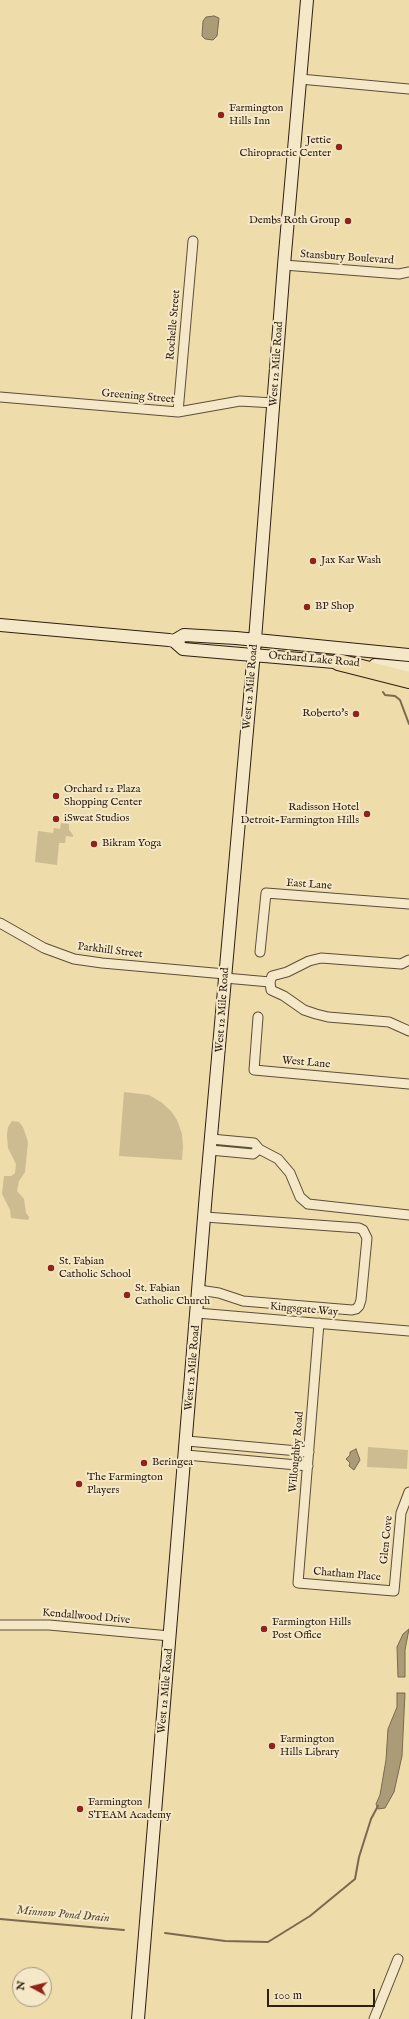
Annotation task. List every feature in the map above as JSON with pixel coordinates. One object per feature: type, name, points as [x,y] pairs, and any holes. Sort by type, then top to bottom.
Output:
[{"type":"highway","points":[[338,662],[409,680]]},
{"type":"main road","name":"West 12 Mile Road","points":[[138,2019],[225,976],[254,654],[284,265],[307,0]]},
{"type":"main road","name":"Orchard Lake Road","points":[[0,625],[174,641],[184,635],[255,640],[409,655]]},
{"type":"main road","name":"Orchard Lake Road","points":[[174,641],[183,649],[409,668]]},
{"type":"street","points":[[300,79],[409,89]]},
{"type":"street","name":"Rochelle Street","points":[[178,412],[193,241]]},
{"type":"street","name":"Stansbury Boulevard","points":[[284,265],[399,274],[409,272]]},
{"type":"street","name":"Greening Street","points":[[0,397],[178,412],[240,401],[274,403]]},
{"type":"street","name":"East Lane","points":[[260,952],[266,894],[409,904]]},
{"type":"street","name":"Parkhill Street","points":[[0,923],[44,948],[74,959],[270,982]]},
{"type":"street","points":[[409,960],[401,964],[321,958],[309,961],[287,972],[272,976],[270,982],[271,990],[284,996],[304,1010],[328,1017],[389,1022],[409,1031]]},
{"type":"street","name":"West Lane","points":[[258,1017],[254,1070],[409,1084]]},
{"type":"street","points":[[211,1145],[254,1143],[259,1148],[284,1164],[300,1196],[308,1204],[409,1215]]},
{"type":"street","points":[[199,1290],[219,1293],[243,1301],[352,1310],[356,1309],[361,1300],[367,1238],[363,1230],[359,1228],[205,1217]]},
{"type":"street","name":"Kingsgate Way","points":[[198,1313],[409,1331]]},
{"type":"street","name":"Willoughby Road","points":[[298,1583],[319,1323]]},
{"type":"street","points":[[187,1441],[309,1452]]},
{"type":"street","points":[[186,1455],[308,1466]]},
{"type":"street","name":"Glen Cove","points":[[394,1591],[401,1513],[409,1492]]},
{"type":"street","name":"Chatham Place","points":[[298,1583],[394,1591]]},
{"type":"street","name":"Kendallwood Drive","points":[[0,1625],[49,1625],[170,1636]]},
{"type":"street","points":[[374,2019],[398,1959]]},
{"type":"shaded area","points":[[214,16],[219,18],[217,36],[213,40],[205,39],[202,36],[203,21],[206,17]]},
{"type":"shaded area","points":[[61,823],[69,824],[69,830],[73,837],[66,836],[65,843],[59,843],[57,865],[35,862],[38,831],[53,833],[54,828],[60,829]]},
{"type":"shaded area","points":[[124,1092],[149,1095],[161,1102],[171,1111],[177,1120],[182,1134],[182,1160],[119,1156]]},
{"type":"shaded area","points":[[12,1121],[19,1122],[23,1127],[28,1142],[25,1172],[19,1181],[17,1191],[24,1199],[26,1213],[29,1217],[28,1220],[11,1218],[10,1210],[2,1194],[4,1176],[11,1176],[15,1173],[16,1164],[8,1148],[7,1135],[8,1127]]},
{"type":"shaded area","points":[[368,1447],[408,1450],[407,1469],[367,1467]]},
{"type":"shaded area","points":[[356,1449],[360,1460],[354,1470],[349,1466],[350,1463],[346,1459],[350,1455],[350,1452]]},
{"type":"shaded area","points":[[409,1629],[405,1650],[405,1677],[398,1677],[397,1647],[403,1634]]},
{"type":"shaded area","points":[[397,1693],[405,1693],[402,1756],[394,1792],[385,1808],[378,1809],[376,1804],[380,1795],[386,1760],[388,1729],[397,1707]]},
{"type":"waterway","points":[[383,692],[385,695],[395,696],[400,700],[409,724]]},
{"type":"waterway","name":"Minnow Pond Drain","points":[[165,1933],[225,1941],[268,1942],[310,1916],[355,1879],[359,1857],[371,1819],[378,1806]]},
{"type":"waterway","name":"Minnow Pond Drain","points":[[0,1919],[124,1930]]},
{"type":"place","name":"Farmington Hills Inn","points":[[221,115]]},
{"type":"place","name":"Jettie Chiropractic Center","points":[[339,147]]},
{"type":"place","name":"Dembs Roth Group","points":[[348,221]]},
{"type":"place","name":"Jax Kar Wash","points":[[313,561]]},
{"type":"place","name":"BP Shop","points":[[307,607]]},
{"type":"place","name":"Roberto's","points":[[356,714]]},
{"type":"place","name":"Orchard 12 Plaza Shopping Center","points":[[56,796]]},
{"type":"place","name":"Radisson Hotel Detroit-Farmington Hills","points":[[367,814]]},
{"type":"place","name":"iSweat Studios","points":[[56,819]]},
{"type":"place","name":"Bikram Yoga","points":[[94,844]]},
{"type":"place","name":"St. Fabian Catholic School","points":[[51,1268]]},
{"type":"place","name":"St. Fabian Catholic Church","points":[[127,1295]]},
{"type":"place","name":"Beringea","points":[[144,1463]]},
{"type":"place","name":"The Farmington Players","points":[[79,1484]]},
{"type":"place","name":"Farmington Hills Post Office","points":[[264,1629]]},
{"type":"place","name":"Farmington Hills Library","points":[[272,1746]]},
{"type":"place","name":"Farmington STEAM Academy","points":[[80,1809]]}]
